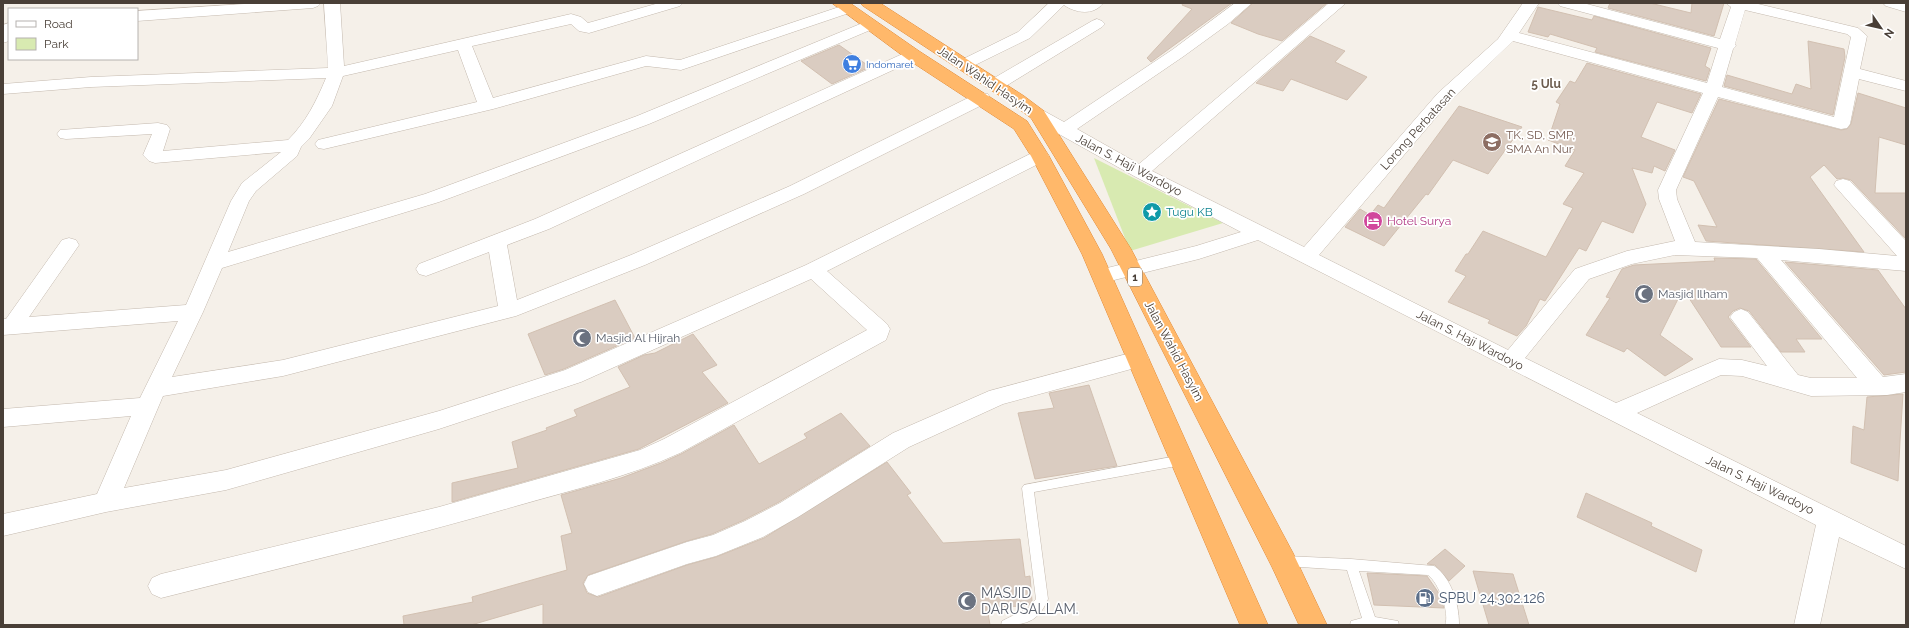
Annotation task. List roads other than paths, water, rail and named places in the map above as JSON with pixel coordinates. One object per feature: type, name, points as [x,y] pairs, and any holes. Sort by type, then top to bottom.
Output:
[{"type":"highway","name":"Jalan Wahid Hasyim","points":[[869,3],[963,65],[1021,125],[1040,156],[1092,254],[1254,625]]},
{"type":"highway","name":"Jalan Wahid Hasyim","points":[[843,6],[913,55],[1038,116],[1122,249],[1131,270],[1283,561],[1313,625]]},
{"type":"street","points":[[138,16],[313,3]]},
{"type":"street","points":[[106,502],[152,397],[193,312],[240,201],[245,192],[291,152],[294,144],[303,135],[323,106],[336,73],[332,3]]},
{"type":"street","points":[[3,89],[91,82],[336,73],[464,45],[571,19],[576,20],[584,28],[589,28],[675,3]]},
{"type":"street","points":[[963,65],[1024,36],[1058,3]]},
{"type":"street","points":[[1070,3],[1084,8],[1088,8],[1094,3]]},
{"type":"street","points":[[1064,130],[1161,66],[1244,3]]},
{"type":"street","points":[[1140,172],[1338,3]]},
{"type":"street","name":"Lorong Perbatasan","points":[[1307,256],[1444,97],[1476,70],[1510,35],[1531,3]]},
{"type":"street","points":[[1565,3],[1728,46]]},
{"type":"street","points":[[1510,35],[1713,90],[1841,124],[1859,36],[1857,34],[1738,3],[1728,46],[1713,90],[1667,190],[1668,198],[1688,248]]},
{"type":"street","points":[[1891,3],[1906,7]]},
{"type":"street","points":[[324,144],[488,105],[646,61],[653,60],[674,66],[681,65],[785,31],[843,6]]},
{"type":"street","points":[[3,418],[152,397],[283,368],[509,311],[638,260],[797,190],[989,91],[1097,24]]},
{"type":"street","points":[[214,263],[432,198],[643,120],[870,26]]},
{"type":"street","points":[[464,45],[488,105]]},
{"type":"street","points":[[426,269],[542,224],[913,55]]},
{"type":"street","points":[[1852,72],[1906,86]]},
{"type":"street","name":"Jalan S. Haji Wardoyo","points":[[1038,116],[1140,172],[1511,361],[1906,558]]},
{"type":"street","points":[[66,134],[158,128],[161,129],[161,132],[152,155],[155,158],[294,144]]},
{"type":"street","points":[[3,525],[106,502],[226,480],[447,418],[573,376],[813,270],[1040,156]]},
{"type":"street","points":[[1843,186],[1906,253]]},
{"type":"street","points":[[1102,276],[1131,270],[1198,252],[1259,232]]},
{"type":"street","points":[[497,242],[509,311]]},
{"type":"street","points":[[8,326],[69,245]]},
{"type":"street","points":[[1511,361],[1582,274],[1598,267],[1663,249],[1688,248],[1763,252],[1859,258],[1906,264]]},
{"type":"street","points":[[1763,252],[1877,386]]},
{"type":"street","points":[[161,586],[438,518],[619,467],[648,457],[672,446],[878,334],[879,329],[813,270]]},
{"type":"street","points":[[8,326],[193,312]]},
{"type":"street","points":[[1741,317],[1791,382]]},
{"type":"street","points":[[597,584],[716,545],[754,529],[789,510],[901,440],[997,397],[1138,359]]},
{"type":"street","points":[[1616,413],[1719,367],[1737,367],[1811,386],[1877,386],[1906,383]]},
{"type":"street","points":[[1807,625],[1830,520]]},
{"type":"lane","points":[[1008,625],[1034,611],[1039,606],[1042,599],[1028,488],[1182,460]]},
{"type":"lane","points":[[1283,561],[1352,564],[1430,570],[1436,573],[1443,582],[1453,619],[1453,623],[1451,625]]},
{"type":"lane","points":[[1352,564],[1370,623]]},
{"type":"lane","points":[[1356,625],[1370,623],[1393,625]]},
{"type":"place","name":"Indomaret","points":[[852,64]]},
{"type":"place","name":"TK, SD, SMP, SMA An Nur","points":[[1492,142]]},
{"type":"place","name":"Tugu KB","points":[[1152,212]]},
{"type":"place","name":"Hotel Surya","points":[[1373,221]]},
{"type":"place","name":"Masjid Ilham","points":[[1644,294]]},
{"type":"place","name":"Masjid Al Hijrah","points":[[582,338]]},
{"type":"place","name":"SPBU 24.302.126","points":[[1425,598]]},
{"type":"place","name":"MASJID DARUSALLAM.","points":[[967,601]]},
{"type":"district","name":"5 Ulu","points":[[1546,84]]}]
